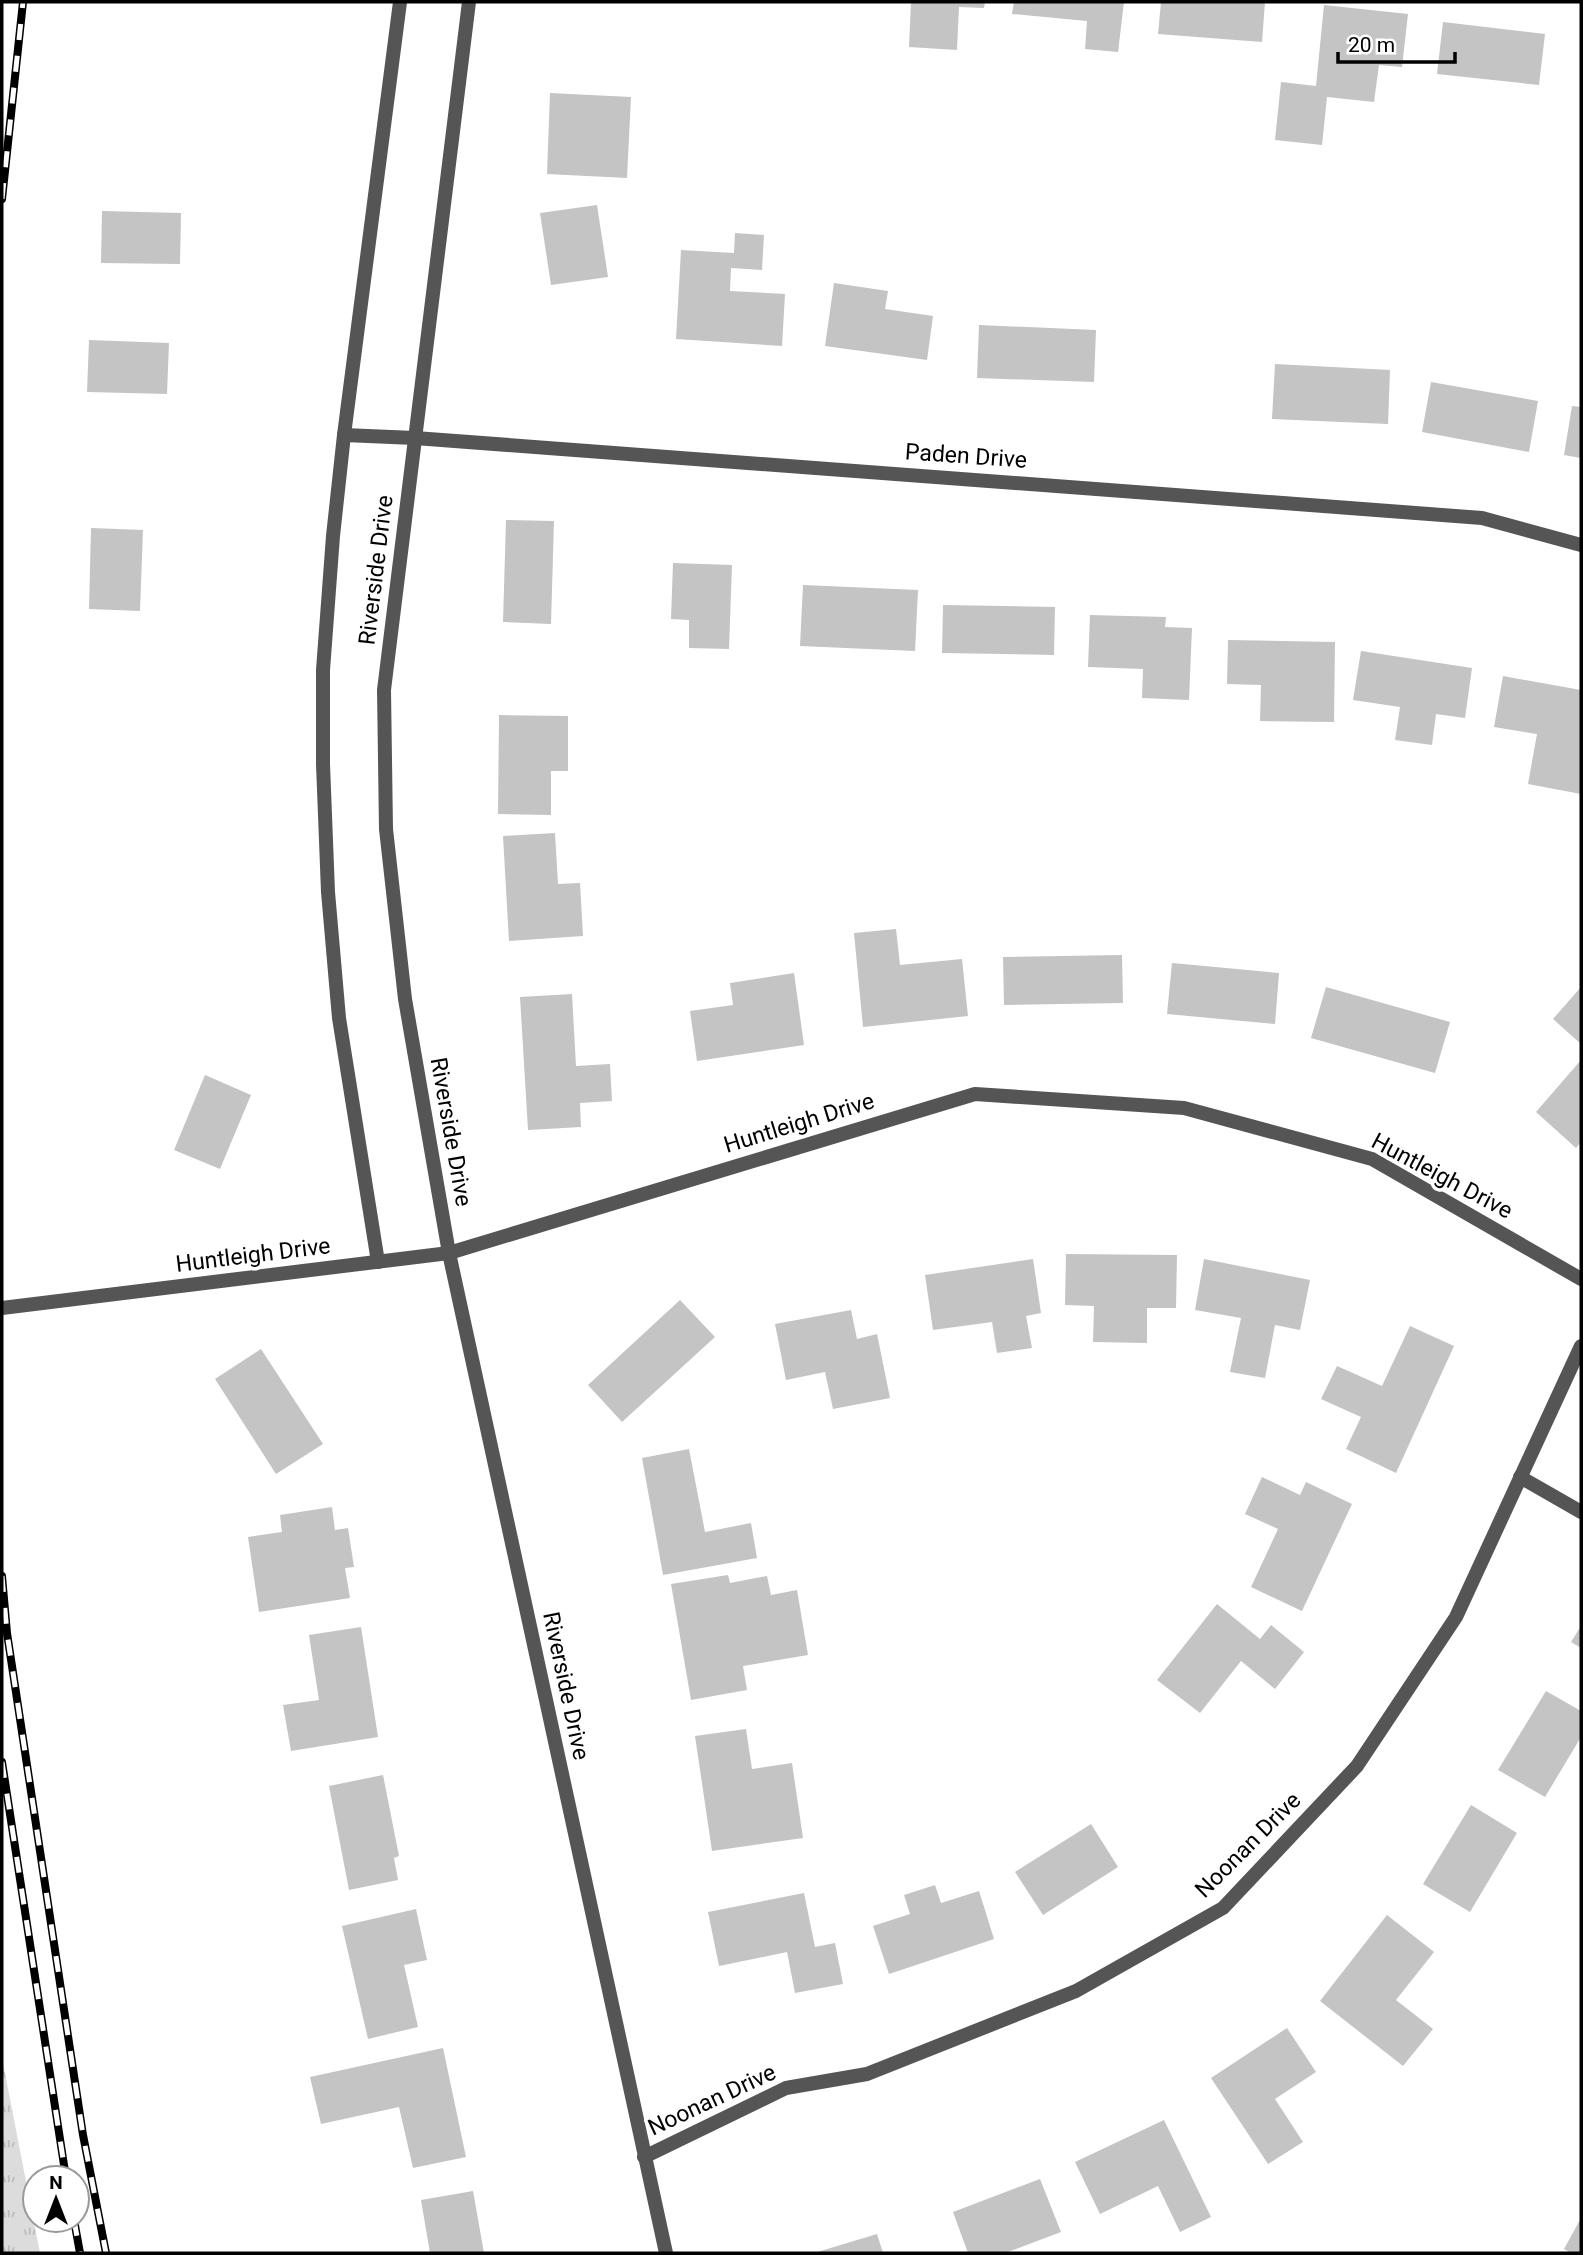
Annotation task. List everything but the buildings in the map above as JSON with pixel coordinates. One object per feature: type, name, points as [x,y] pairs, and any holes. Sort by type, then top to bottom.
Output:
[{"type":"street","name":"Riverside Drive","points":[[379,1262],[338,1018],[328,892],[323,764],[323,670],[344,435],[400,2]]},
{"type":"street","name":"Riverside Drive","points":[[469,2],[384,690],[386,829],[405,999],[449,1253],[666,2253]]},
{"type":"street","name":"Paden Drive","points":[[344,435],[415,438],[1482,518],[1581,545]]},
{"type":"street","name":"Huntleigh Drive","points":[[2,1308],[449,1253],[975,1094],[1184,1108],[1372,1159],[1581,1279]]},
{"type":"street","name":"Noonan Drive","points":[[644,2157],[786,2088],[867,2074],[1076,1991],[1223,1908],[1357,1766],[1456,1617],[1581,1346]]},
{"type":"street","points":[[1521,1477],[1581,1512]]},
{"type":"green space","points":[[2,2058],[23,2164],[21,2234],[36,2234],[40,2253],[2,2253]]},
{"type":"railway","points":[[2,199],[23,2]]},
{"type":"railway","points":[[2,1576],[7,1633],[83,2135],[106,2253]]},
{"type":"railway","points":[[2,1762],[64,2164]]},
{"type":"railway","points":[[77,2234],[80,2253]]}]
